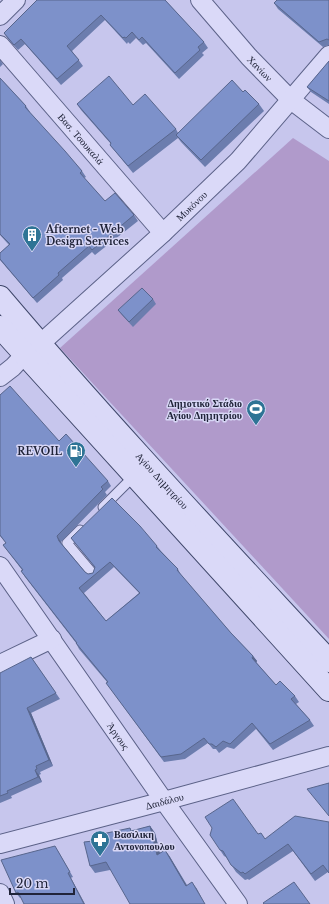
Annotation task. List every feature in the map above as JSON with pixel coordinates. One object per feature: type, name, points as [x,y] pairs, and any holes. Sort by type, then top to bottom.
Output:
[{"type":"main road","name":"Αγίου Δημητρίου","points":[[0,297],[32,349],[134,476],[329,690]]},
{"type":"main road","name":"Αγίου Δημητρίου","points":[[0,327],[32,349],[329,661]]},
{"type":"street","points":[[0,16],[16,0]]},
{"type":"street","name":"Χανίων","points":[[200,0],[249,57],[291,100],[329,129]]},
{"type":"street","name":"Βασ. Τσουκαλά","points":[[0,45],[163,233]]},
{"type":"street","name":"Μυκόνου","points":[[0,377],[163,233],[238,161],[329,55]]},
{"type":"street","name":"Άργους","points":[[0,566],[164,801],[238,904]]},
{"type":"street","points":[[0,664],[52,639]]},
{"type":"street","name":"Δαιδάλου","points":[[0,844],[329,756]]},
{"type":"street","points":[[0,893],[5,904]]},
{"type":"lane","points":[[95,515],[134,476]]},
{"type":"lane","points":[[84,526],[67,543],[93,574]]},
{"type":"shaded area","name":"Δημοτικό Στάδιο Αγίου Δημητρίου","points":[[293,138],[329,161],[329,639],[60,348]]},
{"type":"building","points":[[37,0],[165,0],[204,42],[198,47],[200,50],[175,73],[142,37],[139,40],[132,32],[126,38],[123,38],[101,15],[67,46],[79,60],[57,79],[21,39],[14,45],[4,33]]},
{"type":"building","points":[[277,0],[329,0],[329,40],[327,39],[319,42],[274,3]]},
{"type":"building","points":[[329,61],[329,101],[307,87]]},
{"type":"building","points":[[109,76],[133,105],[145,94],[176,129],[128,166],[110,145],[111,143],[77,104]]},
{"type":"building","points":[[0,78],[65,151],[82,171],[80,173],[105,201],[115,193],[134,215],[92,250],[89,246],[58,273],[59,275],[33,298],[0,259],[0,253],[10,244],[0,234]]},
{"type":"building","points":[[232,80],[243,92],[245,90],[259,104],[201,160],[176,135]]},
{"type":"building","points":[[142,288],[153,299],[129,322],[118,310]]},
{"type":"building","points":[[10,386],[59,441],[66,434],[108,481],[101,487],[103,489],[57,536],[59,541],[85,572],[88,574],[93,573],[95,567],[71,538],[112,498],[140,526],[157,546],[156,547],[178,569],[177,570],[231,633],[253,656],[252,658],[276,685],[280,681],[295,696],[291,699],[310,720],[270,744],[252,723],[230,744],[223,741],[216,747],[209,744],[204,738],[181,754],[161,757],[106,683],[108,682],[76,643],[3,545],[6,543],[0,535],[0,395]],"holes":[[[110,562],[140,593],[106,621],[79,588]]]},
{"type":"building","points":[[31,657],[56,693],[27,708],[49,760],[36,766],[37,769],[35,770],[38,777],[7,791],[8,793],[0,796],[0,673]]},
{"type":"building","points":[[329,783],[329,816],[307,789]]},
{"type":"building","points":[[233,799],[258,834],[261,833],[265,839],[295,816],[329,822],[329,873],[323,865],[311,874],[288,844],[245,874],[243,872],[241,873],[231,865],[223,851],[220,850],[210,835],[212,828],[205,817]]},
{"type":"building","points":[[150,826],[157,855],[165,850],[186,886],[192,882],[205,904],[130,904],[106,862],[90,866],[84,842],[93,841],[93,836],[130,828],[131,831]]},
{"type":"building","points":[[55,846],[70,872],[68,873],[84,904],[24,904],[18,892],[16,893],[1,860]]},
{"type":"building","points":[[294,882],[310,904],[263,903]]},
{"type":"place","name":"Afternet - Web Design Services","points":[[32,252]]},
{"type":"place","name":"Δημοτικό Στάδιο Αγίου Δημητρίου","points":[[256,426]]},
{"type":"place","name":"REVOIL","points":[[76,468]]},
{"type":"place","name":"Βασιλικη Αντονοπουλου","points":[[100,857]]}]
